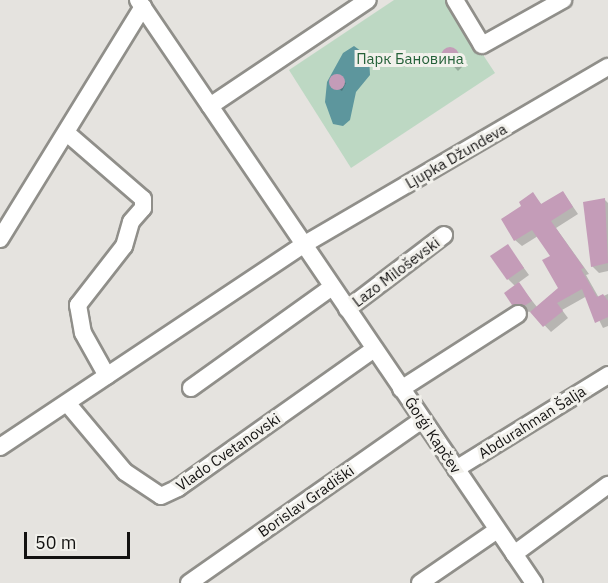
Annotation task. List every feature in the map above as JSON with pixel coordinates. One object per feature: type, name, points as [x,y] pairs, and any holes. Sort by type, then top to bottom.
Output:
[{"type":"street","points":[[210,106],[368,0]]},
{"type":"street","points":[[454,0],[481,45],[563,0]]},
{"type":"street","points":[[0,239],[68,134],[141,4]]},
{"type":"street","name":"Ǵorǵi Kapčev","points":[[141,4],[534,583]]},
{"type":"street","name":"Ljupka Džundeva","points":[[303,245],[608,67]]},
{"type":"street","points":[[68,134],[143,199],[143,208],[130,222],[124,246],[78,305],[83,333],[107,376]]},
{"type":"street","name":"Lazo Miloševski","points":[[347,309],[444,235]]},
{"type":"street","points":[[0,447],[303,245]]},
{"type":"street","points":[[191,388],[332,287]]},
{"type":"street","points":[[401,389],[518,314]]},
{"type":"street","name":"Vlado Cvetanovski","points":[[67,403],[125,472],[161,495],[178,488],[374,349]]},
{"type":"street","name":"Abdurahman Šalja","points":[[456,469],[608,375]]},
{"type":"street","name":"Borislav Gradiški","points":[[189,583],[422,420]]},
{"type":"street","points":[[514,554],[608,485]]},
{"type":"street","points":[[420,583],[497,530]]},
{"type":"green space","name":"Парк Бановина","points":[[394,0],[447,0],[495,73],[351,168],[289,70]]},
{"type":"water","points":[[354,46],[369,57],[370,75],[356,92],[350,120],[343,126],[333,124],[325,102],[327,82],[343,53]]},
{"type":"building","points":[[450,47],[456,50],[459,56],[456,62],[450,65],[444,62],[441,56],[444,50]]},
{"type":"building","points":[[337,74],[345,82],[337,90],[329,82]]},
{"type":"building","points":[[563,191],[573,207],[551,221],[584,268],[581,269],[597,297],[603,294],[608,301],[608,317],[595,323],[582,289],[557,303],[563,311],[543,327],[530,312],[558,288],[542,260],[550,256],[532,230],[514,241],[501,219],[521,206],[519,202],[533,192],[541,204]]},
{"type":"building","points":[[605,198],[608,263],[591,267],[583,202]]},
{"type":"building","points":[[508,244],[524,268],[507,280],[490,256]]},
{"type":"building","points":[[519,282],[532,301],[524,306],[512,305],[504,293]]}]
